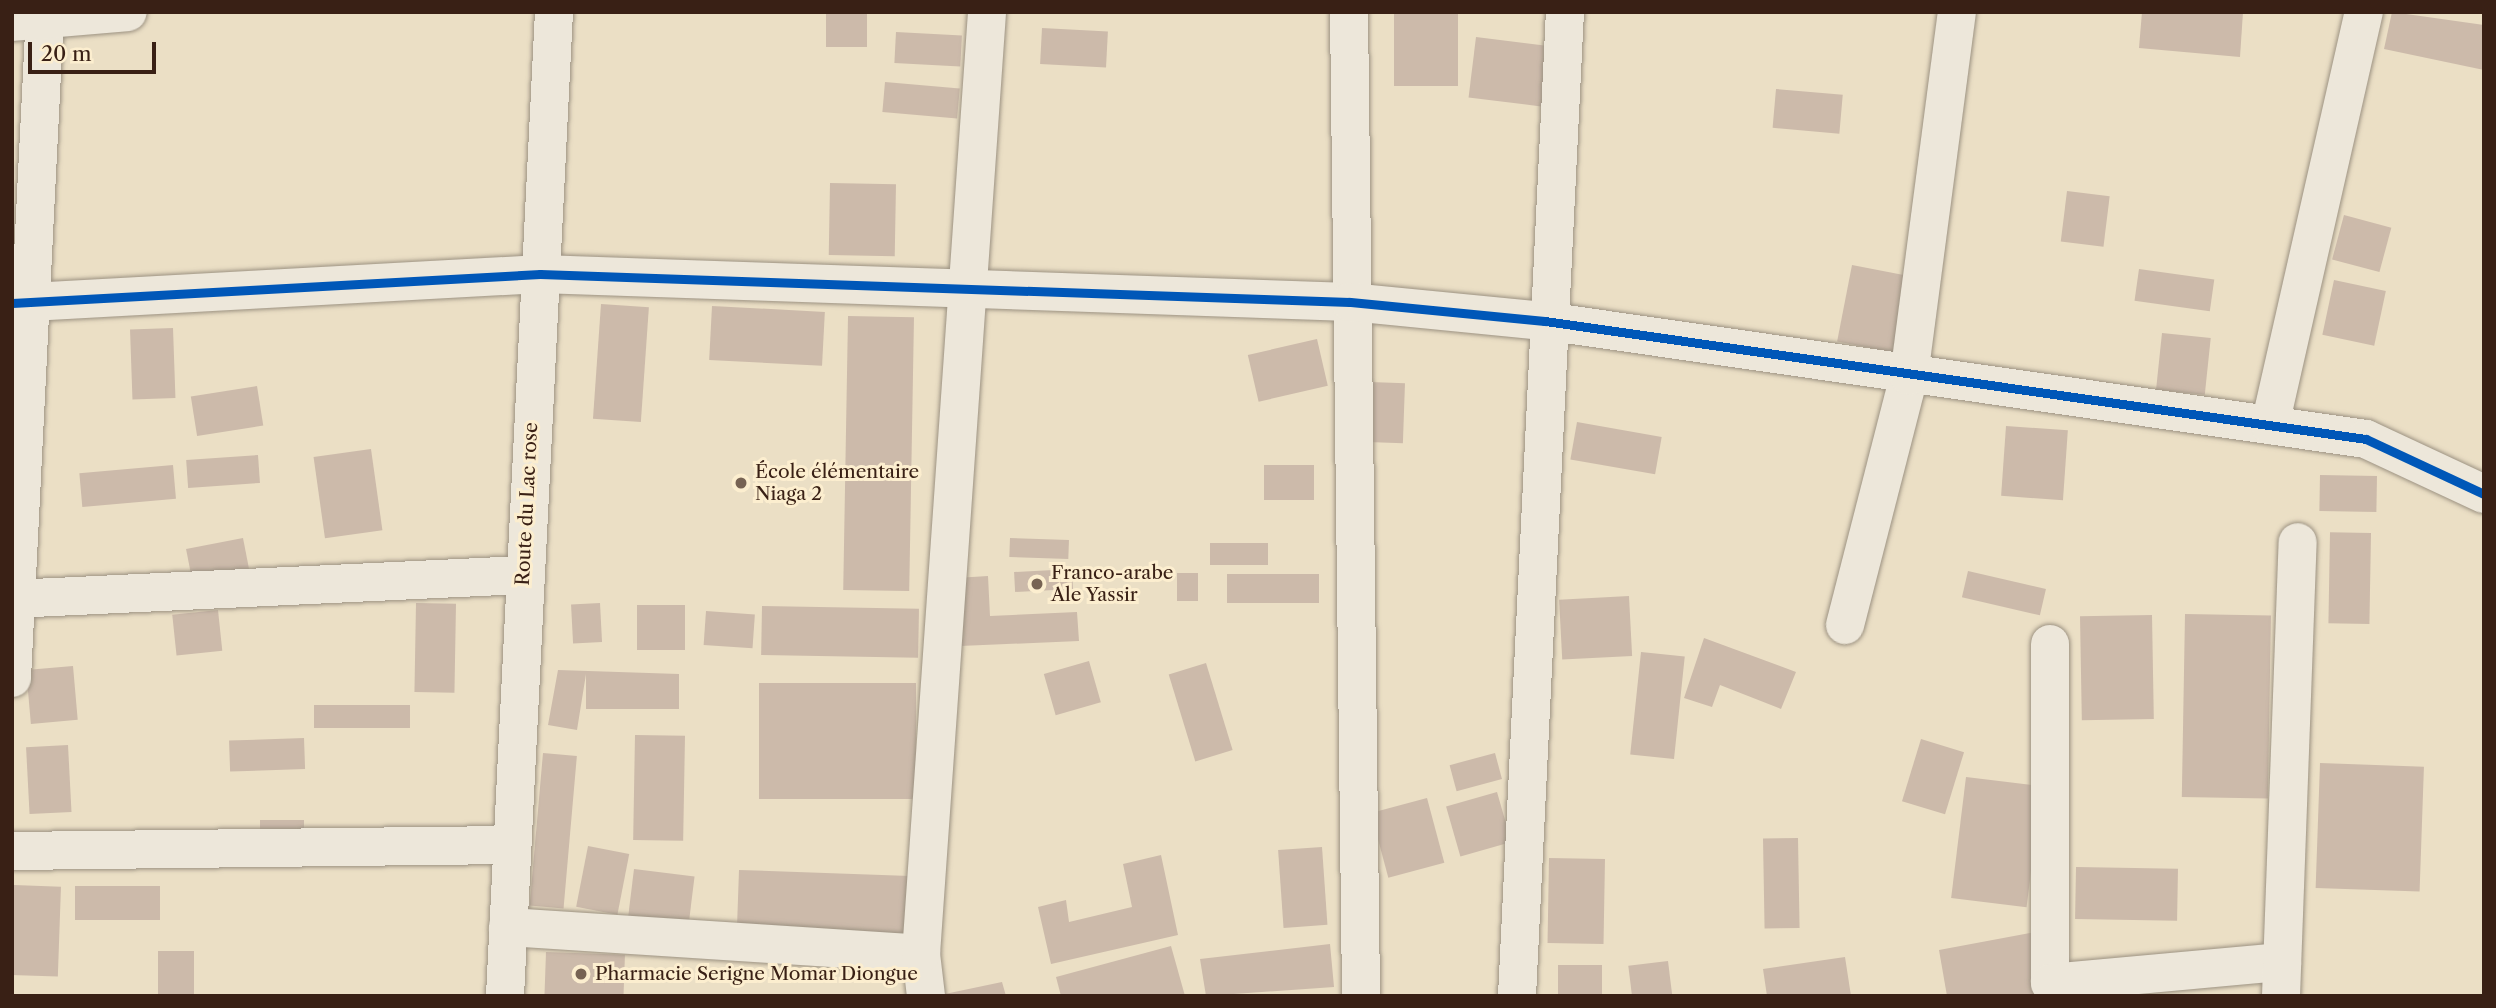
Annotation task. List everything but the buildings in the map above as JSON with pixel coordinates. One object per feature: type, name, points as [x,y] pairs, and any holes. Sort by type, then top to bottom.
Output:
[{"type":"street","points":[[12,678],[22,302],[34,18],[128,12]]},
{"type":"street","name":"Route du Lac rose","points":[[505,996],[523,575],[554,12]]},
{"type":"street","points":[[926,996],[921,954],[971,287],[987,12]]},
{"type":"street","points":[[1349,12],[1350,302],[1361,996]]},
{"type":"street","points":[[1517,996],[1545,321],[1565,12]]},
{"type":"street","points":[[1845,625],[1909,376],[1957,12]]},
{"type":"street","points":[[2270,425],[2364,12]]},
{"type":"street","points":[[22,302],[540,274],[1350,302],[1545,321],[1909,376],[2366,439],[2484,494]]},
{"type":"street","points":[[2050,644],[2050,983],[2281,979],[2298,542]]},
{"type":"street","points":[[14,599],[523,575]]},
{"type":"street","points":[[12,851],[512,845]]},
{"type":"street","points":[[508,927],[921,954]]},
{"type":"cycle path","points":[[12,303],[540,274],[1350,302],[1545,321],[2366,439],[2484,494]]},
{"type":"place","name":"École élémentaire Niaga 2","points":[[741,483]]},
{"type":"place","name":"Franco-arabe Ale Yassir","points":[[1037,584]]},
{"type":"place","name":"Pharmacie Serigne Momar Diongue","points":[[581,974]]}]
